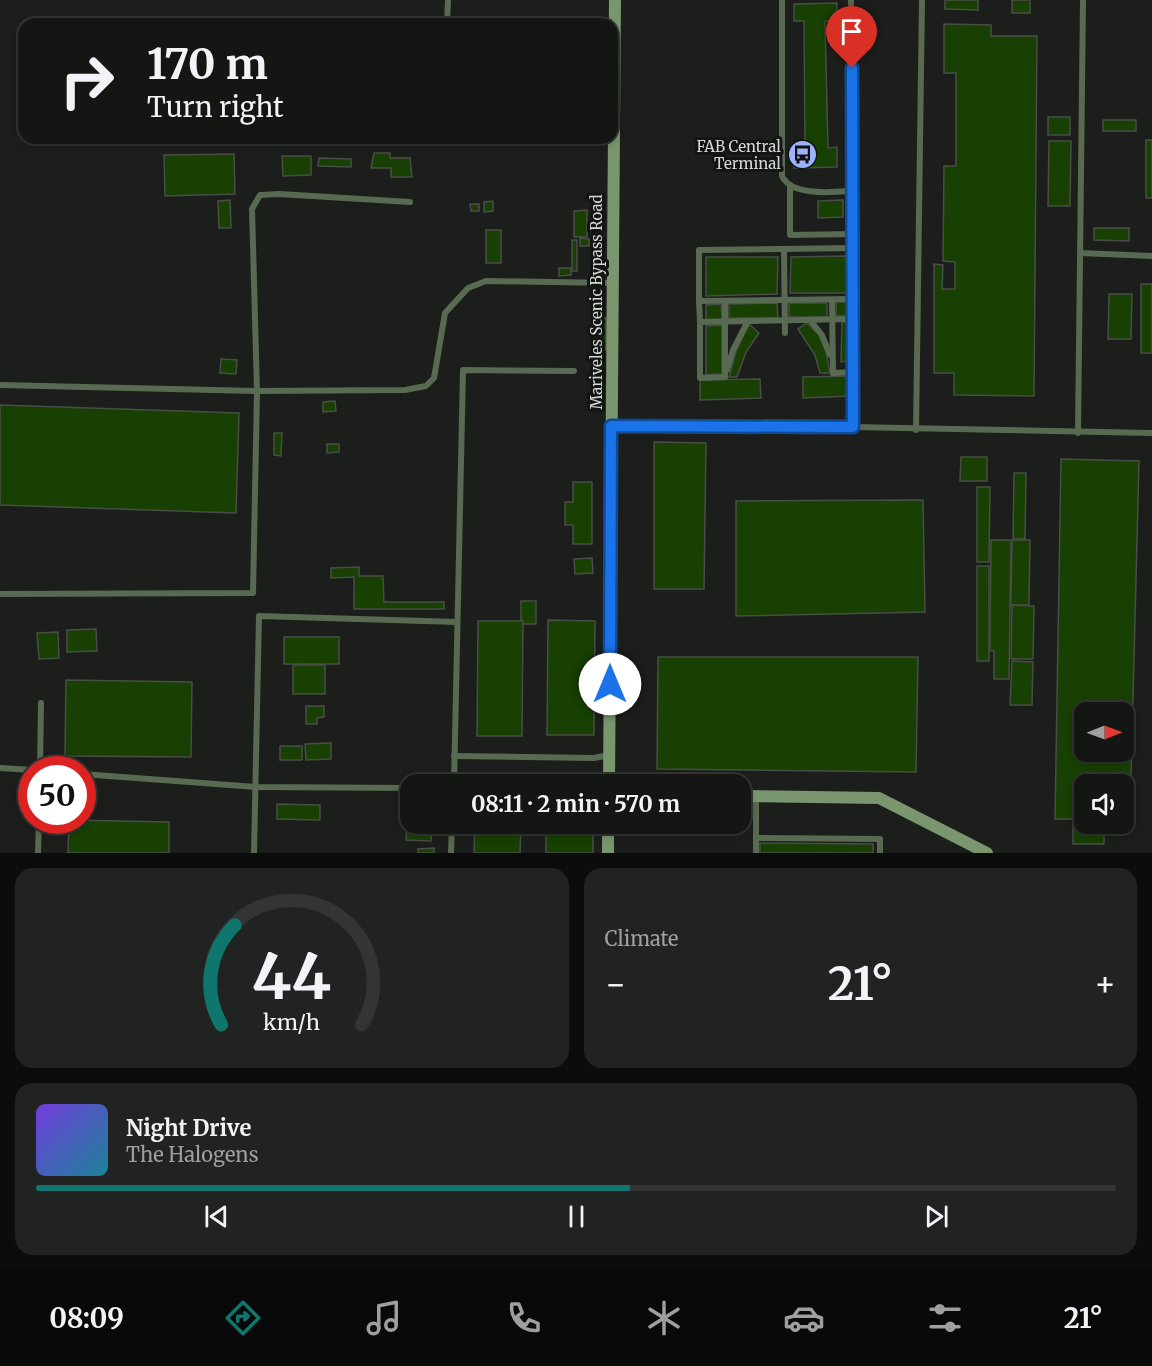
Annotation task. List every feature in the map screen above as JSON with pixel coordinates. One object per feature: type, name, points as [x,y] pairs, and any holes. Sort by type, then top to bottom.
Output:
[{"type":"main road","name":"Mariveles Scenic Bypass Road","points":[[615,0],[615,18]]},
{"type":"main road","name":"Mariveles Scenic Bypass Road","points":[[609,774],[613,144]]},
{"type":"main road","points":[[751,796],[879,798],[987,853]]},
{"type":"main road","points":[[608,834],[608,853]]},
{"type":"lane","points":[[447,18],[448,0]]},
{"type":"lane","points":[[782,0],[781,167],[785,182],[812,190],[854,191]]},
{"type":"lane","points":[[851,0],[854,191],[853,427]]},
{"type":"lane","points":[[916,430],[922,0]]},
{"type":"lane","points":[[1078,433],[1083,0]]},
{"type":"lane","points":[[790,185],[790,235],[853,234]]},
{"type":"lane","points":[[0,594],[253,593],[256,391],[252,208],[260,195],[279,194],[410,202]]},
{"type":"lane","points":[[725,377],[700,378],[699,250],[853,248]]},
{"type":"lane","points":[[784,249],[785,333]]},
{"type":"lane","points":[[1080,253],[1152,256]]},
{"type":"lane","points":[[0,385],[256,391],[405,390],[426,386],[434,378],[445,313],[468,288],[486,281],[611,283]]},
{"type":"lane","points":[[832,300],[833,373]]},
{"type":"lane","points":[[699,301],[853,300]]},
{"type":"lane","points":[[724,301],[725,377]]},
{"type":"lane","points":[[700,322],[853,319]]},
{"type":"lane","points":[[810,320],[826,343],[833,373]]},
{"type":"lane","points":[[725,377],[733,350],[748,321]]},
{"type":"lane","points":[[454,774],[463,370],[574,371]]},
{"type":"lane","points":[[833,373],[853,372]]},
{"type":"lane","points":[[611,426],[853,427],[1152,433]]},
{"type":"lane","points":[[254,853],[259,616],[457,622]]},
{"type":"lane","points":[[40,756],[41,703]]},
{"type":"lane","points":[[454,756],[594,758],[610,755]]},
{"type":"lane","points":[[0,768],[18,769]]},
{"type":"lane","points":[[96,775],[256,787],[400,788]]},
{"type":"lane","points":[[756,796],[756,853]]},
{"type":"lane","points":[[39,834],[39,853]]},
{"type":"lane","points":[[451,853],[452,834]]},
{"type":"lane","points":[[756,838],[880,838],[880,853]]},
{"type":"building","points":[[945,0],[978,0],[978,10],[945,9]]},
{"type":"building","points":[[1012,0],[1030,0],[1030,13],[1012,13]]},
{"type":"building","points":[[837,3],[836,21],[825,21],[828,148],[837,147],[837,167],[794,168],[795,150],[805,150],[804,21],[794,21],[794,4]]},
{"type":"building","points":[[944,24],[991,25],[991,36],[1037,36],[1034,396],[954,395],[954,373],[934,373],[934,264],[943,265],[942,289],[955,289],[955,262],[943,261],[944,166],[956,166],[956,73],[944,73]]},
{"type":"building","points":[[1048,117],[1070,117],[1070,135],[1048,135]]},
{"type":"building","points":[[1103,120],[1136,120],[1136,131],[1103,131]]},
{"type":"building","points":[[1146,140],[1152,140],[1152,198],[1146,198]]},
{"type":"building","points":[[1049,141],[1071,141],[1070,206],[1048,206]]},
{"type":"building","points":[[374,153],[390,153],[390,158],[410,158],[412,177],[391,177],[391,168],[371,168]]},
{"type":"building","points":[[234,154],[235,194],[165,196],[164,155]]},
{"type":"building","points":[[282,156],[311,156],[311,175],[283,176]]},
{"type":"building","points":[[319,158],[351,159],[351,167],[318,166]]},
{"type":"building","points":[[230,200],[231,228],[219,228],[218,201]]},
{"type":"building","points":[[843,200],[843,217],[818,218],[818,201]]},
{"type":"building","points":[[493,201],[493,211],[484,212],[484,202]]},
{"type":"building","points":[[470,204],[479,204],[479,211],[471,211]]},
{"type":"building","points":[[587,210],[587,237],[574,237],[574,211]]},
{"type":"building","points":[[1094,228],[1129,228],[1129,241],[1094,240]]},
{"type":"building","points":[[486,230],[501,230],[501,263],[486,263]]},
{"type":"building","points":[[580,238],[589,239],[589,246],[580,246]]},
{"type":"building","points":[[572,240],[577,240],[577,271],[572,271]]},
{"type":"building","points":[[849,256],[849,293],[790,293],[791,257]]},
{"type":"building","points":[[706,257],[778,257],[777,294],[706,296]]},
{"type":"building","points":[[559,268],[571,268],[571,275],[559,276]]},
{"type":"building","points":[[1141,284],[1152,284],[1152,353],[1141,353]]},
{"type":"building","points":[[1109,294],[1132,294],[1131,339],[1108,339]]},
{"type":"building","points":[[836,302],[850,302],[850,316],[836,316]]},
{"type":"building","points":[[777,303],[778,318],[729,318],[729,304]]},
{"type":"building","points":[[789,303],[827,303],[827,317],[789,317]]},
{"type":"building","points":[[721,304],[722,319],[706,320],[706,305]]},
{"type":"building","points":[[595,318],[606,318],[606,350],[595,350]]},
{"type":"building","points":[[842,322],[850,322],[850,361],[841,362]]},
{"type":"building","points":[[807,323],[819,335],[826,352],[830,373],[820,373],[815,355],[798,329]]},
{"type":"building","points":[[749,324],[759,333],[746,352],[737,377],[729,377],[736,351]]},
{"type":"building","points":[[722,325],[722,374],[706,375],[706,326]]},
{"type":"building","points":[[221,359],[237,360],[236,374],[220,373]]},
{"type":"building","points":[[851,376],[851,396],[803,398],[803,377]]},
{"type":"building","points":[[760,379],[761,398],[700,400],[700,380]]},
{"type":"building","points":[[335,401],[336,411],[323,412],[323,402]]},
{"type":"building","points":[[0,405],[239,413],[236,513],[0,505]]},
{"type":"building","points":[[274,433],[282,433],[281,456],[274,455]]},
{"type":"building","points":[[654,442],[706,443],[704,589],[654,589]]},
{"type":"building","points":[[327,444],[339,444],[339,452],[327,453]]},
{"type":"building","points":[[961,457],[987,457],[987,481],[960,481]]},
{"type":"building","points":[[1061,459],[1139,461],[1133,702],[1074,702],[1074,762],[1131,762],[1131,774],[1074,774],[1074,834],[1104,834],[1104,844],[1073,844],[1073,819],[1055,819]]},
{"type":"building","points":[[1014,473],[1026,473],[1025,539],[1013,539]]},
{"type":"building","points":[[573,482],[592,482],[592,544],[573,544],[573,525],[565,525],[565,502],[573,502]]},
{"type":"building","points":[[977,487],[990,487],[989,562],[977,562]]},
{"type":"building","points":[[923,500],[925,612],[736,616],[736,501]]},
{"type":"building","points":[[991,540],[1011,540],[1009,679],[994,679],[994,651],[990,651]]},
{"type":"building","points":[[1012,540],[1030,540],[1029,605],[1011,605]]},
{"type":"building","points":[[592,558],[593,573],[575,574],[574,559]]},
{"type":"building","points":[[977,566],[989,566],[989,661],[977,661]]},
{"type":"building","points":[[359,567],[359,576],[383,576],[384,602],[444,602],[444,609],[354,609],[354,577],[331,578],[331,568]]},
{"type":"building","points":[[521,601],[536,601],[536,624],[521,624]]},
{"type":"building","points":[[1012,605],[1034,606],[1033,659],[1011,659]]},
{"type":"building","points":[[548,620],[595,621],[594,735],[547,735]]},
{"type":"building","points":[[478,621],[523,621],[522,736],[477,736]]},
{"type":"building","points":[[96,629],[97,651],[67,652],[67,630]]},
{"type":"building","points":[[58,632],[59,658],[39,659],[37,633]]},
{"type":"building","points":[[284,637],[339,637],[339,664],[284,664]]},
{"type":"building","points":[[658,657],[918,657],[916,772],[657,769]]},
{"type":"building","points":[[1012,661],[1033,662],[1032,705],[1010,705]]},
{"type":"building","points":[[293,665],[325,665],[325,694],[293,694]]},
{"type":"building","points":[[66,680],[192,682],[191,757],[65,756]]},
{"type":"building","points":[[306,706],[324,706],[324,717],[317,718],[317,724],[306,724]]},
{"type":"building","points":[[331,743],[331,759],[306,760],[305,744]]},
{"type":"building","points":[[280,746],[302,746],[302,760],[280,760]]},
{"type":"building","points":[[277,804],[320,805],[320,820],[277,819]]},
{"type":"building","points":[[96,821],[169,822],[169,853],[68,853],[69,834],[96,834]]},
{"type":"building","points":[[406,834],[431,834],[431,841],[406,840]]},
{"type":"building","points":[[475,834],[521,834],[520,853],[474,853]]},
{"type":"building","points":[[546,834],[593,834],[593,853],[546,853]]},
{"type":"building","points":[[760,843],[873,844],[873,853],[760,853]]},
{"type":"building","points":[[434,848],[434,853],[418,853],[418,849]]},
{"type":"place","name":"FAB Central Terminal","points":[[802,155]]},
{"type":"route","points":[[610,684],[611,426],[853,427],[852,68]]}]
